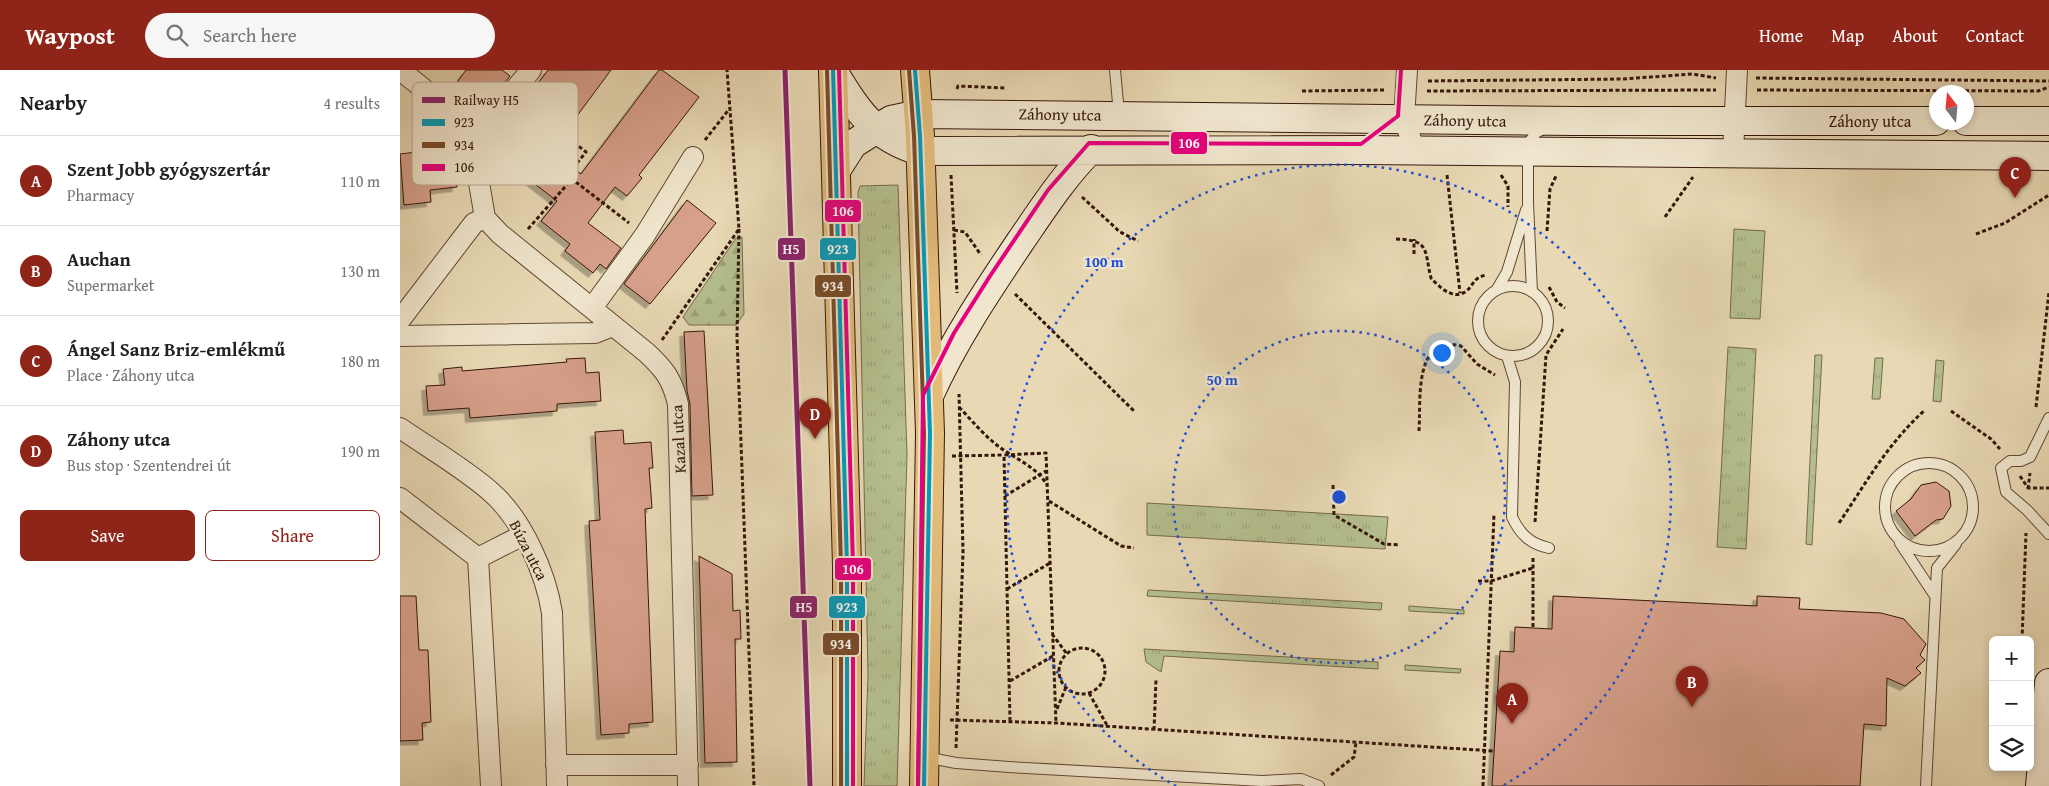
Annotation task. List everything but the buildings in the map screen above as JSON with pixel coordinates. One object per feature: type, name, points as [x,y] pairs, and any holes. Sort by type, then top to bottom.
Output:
[{"type":"main road","points":[[833,70],[847,566],[847,786]]},
{"type":"main road","name":"Záhony utca","points":[[833,70],[855,105],[877,130],[902,146],[920,152],[1091,149],[1415,150],[1524,146],[1733,152],[2049,156]]},
{"type":"main road","points":[[916,70],[930,457],[924,786]]},
{"type":"main road","name":"Záhony utca","points":[[837,169],[854,144],[891,120],[919,114],[1575,121],[1929,121]]},
{"type":"main road","points":[[1974,121],[2049,121]]},
{"type":"main road","points":[[929,396],[942,366],[997,276],[1062,181],[1091,149]]},
{"type":"main road","points":[[2040,786],[2049,683]]},
{"type":"street","points":[[400,70],[415,82]]},
{"type":"street","points":[[522,82],[531,70]]},
{"type":"street","points":[[1407,70],[1404,119],[1415,150]]},
{"type":"street","points":[[1733,152],[1737,70]]},
{"type":"street","points":[[1363,150],[1404,119]]},
{"type":"street","points":[[592,308],[645,235],[693,157]]},
{"type":"street","points":[[400,320],[474,223],[484,218],[479,185]]},
{"type":"street","name":"Kazal utca","points":[[484,218],[500,234],[515,244],[651,357],[666,372],[674,386],[678,404],[688,786]]},
{"type":"street","points":[[400,336],[595,333],[612,326]]},
{"type":"street","name":"Búza utca","points":[[400,428],[491,492],[510,512],[548,589],[552,613],[557,786]]},
{"type":"street","points":[[400,498],[478,558],[491,786]]},
{"type":"street","points":[[478,558],[523,536]]},
{"type":"street","points":[[556,766],[688,765]]},
{"type":"lane","points":[[1115,70],[1120,115]]},
{"type":"lane","points":[[1468,120],[1507,132]]},
{"type":"lane","points":[[1532,292],[1524,146],[1536,133],[1544,128],[1575,121]]},
{"type":"lane","points":[[1497,289],[1507,272],[1528,203]]},
{"type":"lane","points":[[1508,286],[1520,286],[1532,292],[1540,298],[1546,309],[1548,321],[1546,332],[1535,348],[1517,356],[1507,356],[1488,346],[1478,327],[1478,316],[1488,295],[1497,289],[1508,286]]},
{"type":"lane","points":[[1507,356],[1515,382],[1512,517],[1519,531],[1533,543],[1549,548]]},
{"type":"lane","points":[[2049,418],[2030,457],[2021,461],[2010,461],[2001,468],[2006,492],[2027,510],[2049,534]]},
{"type":"lane","points":[[1926,786],[1937,568],[1969,527],[1974,513],[1973,498],[1968,484],[1958,473],[1945,465],[1930,462],[1916,465],[1902,472],[1889,489],[1885,511],[1889,525],[1935,596]]},
{"type":"lane","points":[[1897,538],[1908,546],[1921,551],[1935,551],[1949,547],[1960,539]]},
{"type":"lane","points":[[925,757],[956,763],[1262,781],[1301,779],[1318,786]]},
{"type":"path","points":[[727,70],[739,229],[738,347],[754,786]]},
{"type":"path","points":[[950,113],[958,86]]},
{"type":"path","points":[[693,157],[730,108]]},
{"type":"path","points":[[578,146],[586,152],[578,162]]},
{"type":"path","points":[[951,150],[957,294]]},
{"type":"path","points":[[1446,166],[1460,293]]},
{"type":"path","points":[[1494,170],[1508,186],[1508,212]]},
{"type":"path","points":[[1547,239],[1550,189],[1554,178],[1563,171]]},
{"type":"path","points":[[1665,217],[1694,174]]},
{"type":"path","points":[[578,184],[645,235]]},
{"type":"path","points":[[515,244],[567,185]]},
{"type":"path","points":[[1976,234],[2005,223],[2049,195]]},
{"type":"path","points":[[651,357],[739,229]]},
{"type":"path","points":[[954,230],[965,232],[997,276],[1134,411]]},
{"type":"path","points":[[1396,239],[1414,239],[1423,246],[1428,255],[1431,278],[1438,287],[1453,294],[1468,290],[1470,285],[1480,276],[1493,273]]},
{"type":"path","points":[[1414,239],[1414,254]]},
{"type":"path","points":[[1548,281],[1550,289],[1564,308]]},
{"type":"path","points":[[1533,628],[1533,543],[1546,355],[1563,329]]},
{"type":"path","points":[[1419,431],[1423,368],[1426,359],[1432,351],[1447,344],[1461,346],[1477,364],[1485,370],[1494,373],[1499,379]]},
{"type":"path","points":[[956,763],[963,552],[959,456],[959,388]]},
{"type":"path","points":[[959,407],[980,430],[1040,474],[1047,487]]},
{"type":"path","points":[[1839,523],[1883,454],[1906,427],[1925,410]]},
{"type":"path","points":[[1951,411],[1991,439],[2010,461],[2028,488],[2049,488]]},
{"type":"path","points":[[930,457],[1046,453],[1056,723]]},
{"type":"path","points":[[1004,455],[1010,722]]},
{"type":"path","points":[[1005,496],[1046,471]]},
{"type":"path","points":[[1333,485],[1334,515],[1384,544],[1400,545]]},
{"type":"path","points":[[1048,501],[1121,546],[1134,548]]},
{"type":"path","points":[[1483,786],[1494,504]]},
{"type":"path","points":[[1006,590],[1050,563]]},
{"type":"path","points":[[1478,581],[1491,581],[1533,568]]},
{"type":"path","points":[[1052,634],[1067,654]]},
{"type":"path","points":[[1088,648],[1095,651],[1104,663],[1106,670],[1101,684],[1090,692],[1076,693],[1066,687],[1059,673],[1060,666],[1067,654],[1074,650],[1088,648]]},
{"type":"path","points":[[1010,681],[1053,656]]},
{"type":"path","points":[[1154,730],[1156,680]]},
{"type":"path","points":[[1056,712],[1066,687]]},
{"type":"path","points":[[1090,692],[1108,727]]},
{"type":"path","points":[[926,718],[1056,723],[1494,751]]},
{"type":"path","points":[[1318,786],[1354,757],[1356,742]]},
{"type":"green space","points":[[898,185],[907,455],[897,786],[864,786],[868,675],[858,192],[860,186]]},
{"type":"green space","points":[[1734,229],[1765,231],[1760,319],[1730,318]]},
{"type":"green space","points":[[742,237],[744,314],[736,325],[689,325],[683,317],[736,238]]},
{"type":"green space","points":[[1728,347],[1756,349],[1746,549],[1717,547]]},
{"type":"green space","points":[[1815,355],[1822,355],[1812,545],[1806,544]]},
{"type":"green space","points":[[1875,358],[1883,358],[1880,399],[1872,399]]},
{"type":"green space","points":[[1936,360],[1944,361],[1941,402],[1933,401]]},
{"type":"green space","points":[[1147,503],[1388,517],[1385,549],[1147,535]]},
{"type":"green space","points":[[1148,590],[1382,603],[1381,610],[1147,596]]},
{"type":"green space","points":[[1409,606],[1464,610],[1464,614],[1409,611]]},
{"type":"green space","points":[[1144,649],[1378,662],[1378,669],[1164,656],[1161,672],[1146,662]]},
{"type":"green space","points":[[1405,665],[1461,669],[1460,673],[1405,670]]},
{"type":"rail line","name":"H5","points":[[785,70],[810,786]]},
{"type":"transit line","name":"934","points":[[827,70],[841,566],[841,786]]},
{"type":"transit line","name":"923","points":[[833,70],[847,566],[847,786]]},
{"type":"transit line","name":"106","points":[[839,70],[853,566],[853,786]]},
{"type":"transit line","name":"934","points":[[909,70],[914,136],[924,433],[918,786]]},
{"type":"transit line","name":"923","points":[[915,70],[920,136],[930,433],[924,786]]},
{"type":"transit line","name":"106","points":[[918,786],[923,395],[954,333],[1048,190],[1089,143],[1361,144],[1398,116],[1401,70]]},
{"type":"place","name":"Ángel Sanz Briz-emlékmű","points":[[2015,198]]},
{"type":"place","name":"Záhony utca","points":[[815,439]]},
{"type":"place","name":"Auchan","points":[[1692,707]]},
{"type":"place","name":"Szent Jobb gyógyszertár","points":[[1512,724]]}]
